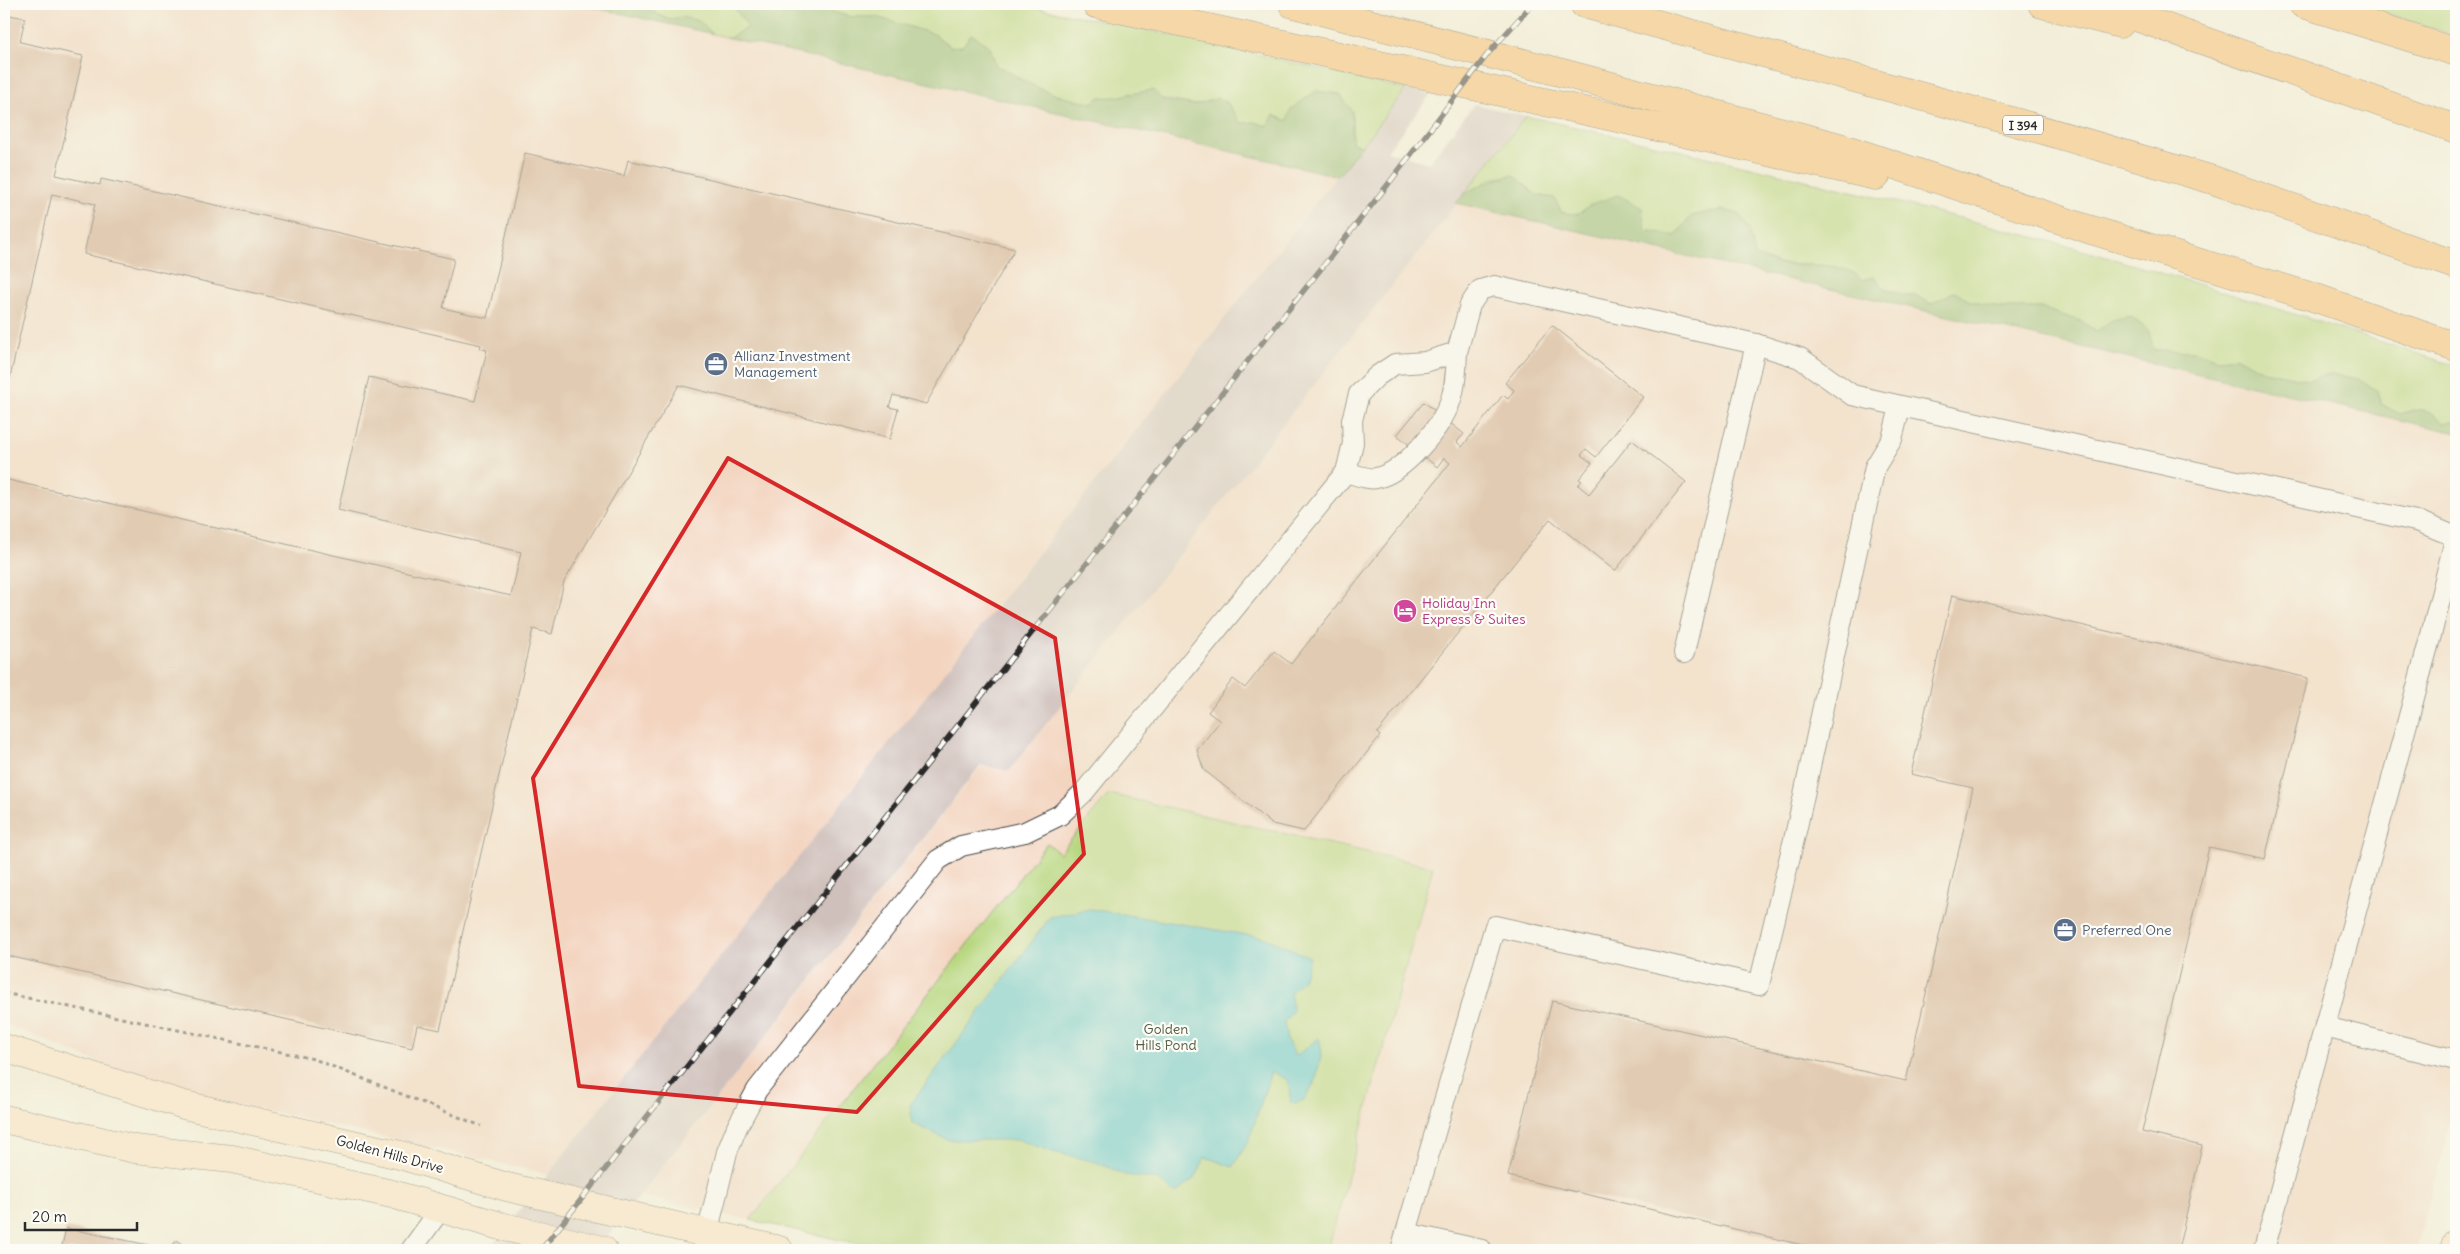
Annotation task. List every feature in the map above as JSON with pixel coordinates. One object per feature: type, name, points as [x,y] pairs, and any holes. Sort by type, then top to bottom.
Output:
[{"type":"highway","points":[[1096,4],[1838,167],[2088,229]]},
{"type":"highway","points":[[1293,4],[1563,72],[1843,148],[2088,229],[2319,299],[2456,346]]},
{"type":"highway","name":"I 394","points":[[1584,4],[1996,117],[2213,180],[2456,265]]},
{"type":"highway","points":[[2042,4],[2285,70]]},
{"type":"highway","points":[[2099,4],[2456,129]]},
{"type":"highway","points":[[2303,4],[2456,52]]},
{"type":"street","name":"Golden Hills Drive","points":[[4,1048],[184,1105],[400,1155],[507,1188],[705,1242],[779,1250]]},
{"type":"street","points":[[4,1119],[135,1149],[232,1159],[392,1194],[440,1210],[603,1250]]},
{"type":"street","points":[[2454,1250],[2456,1243]]},
{"type":"lane","points":[[1346,472],[1376,479],[1398,467],[1428,439],[1450,403],[1455,379],[1457,352],[1470,305],[1480,290],[1494,286],[1756,344],[1800,358],[1852,395],[2420,522],[2456,536],[2431,635],[2264,1250]]},
{"type":"lane","points":[[1684,653],[1756,344]]},
{"type":"lane","points":[[705,1242],[727,1152],[737,1127],[757,1090],[938,860],[961,846],[1025,832],[1060,815],[1084,792],[1346,472],[1353,443],[1352,420],[1359,394],[1377,376],[1395,364],[1425,362],[1457,352]]},
{"type":"lane","points":[[1482,1250],[1403,1242],[1494,926],[1759,986],[1797,826],[1875,467],[1892,439],[1900,407]]},
{"type":"lane","points":[[2324,1027],[2456,1060]]},
{"type":"lane","points":[[411,1250],[440,1210]]},
{"type":"path","points":[[4,993],[314,1059],[481,1126]]},
{"type":"highlighted area","points":[[728,458],[1055,638],[1084,854],[857,1112],[579,1086],[533,778]]},
{"type":"shaded area","points":[[4,4],[578,4],[1338,176],[548,1174],[210,1098],[119,1071],[4,1023]]},
{"type":"shaded area","points":[[1406,89],[1431,94],[1387,151],[1429,163],[1474,104],[1526,116],[1009,771],[981,765],[597,1250],[488,1250]]},
{"type":"shaded area","points":[[1456,203],[2456,433],[2456,1102],[2416,1250],[1328,1250],[1355,1151],[1060,853],[1047,843],[750,1220],[640,1196],[982,765],[1009,771]]},
{"type":"green space","points":[[578,4],[643,7],[669,20],[681,17],[699,21],[713,34]]},
{"type":"green space","points":[[613,4],[746,4],[735,9],[749,27],[729,38],[713,34],[698,21],[681,17],[669,20],[643,7]]},
{"type":"green space","points":[[746,4],[780,6],[802,4],[852,17],[876,17],[934,34],[951,47],[963,46],[971,34],[990,47],[996,67],[1006,70],[1046,91],[1083,102],[1092,103],[1100,97],[1120,96],[1153,90],[1164,101],[1195,105],[1219,98],[1228,104],[1241,123],[1255,122],[1267,126],[1274,115],[1287,121],[1291,109],[1316,91],[1340,94],[1352,111],[1352,143],[1362,145],[1338,176],[729,38],[748,27],[735,9]]},
{"type":"green space","points":[[802,4],[1017,4],[1183,37],[1406,89],[1362,145],[1352,144],[1352,111],[1267,126],[1255,122],[1241,124],[1228,104],[1219,98],[1195,105],[1130,93],[1114,99],[1100,97],[1092,103],[1083,102],[1046,91],[1006,70],[996,67],[990,47],[971,34],[963,46],[951,47],[934,34],[876,17],[852,17]]},
{"type":"green space","points":[[2357,4],[2456,4],[2456,36]]},
{"type":"green space","points":[[1526,116],[1788,176],[2049,241],[2202,285],[2456,366],[2456,422],[2444,423],[2434,414],[2419,410],[2400,414],[2381,404],[2376,390],[2332,374],[2308,380],[2263,371],[2238,357],[2218,359],[2194,351],[2154,350],[2112,320],[2097,331],[2080,321],[2041,308],[2000,308],[1970,301],[1954,292],[1931,304],[1917,296],[1904,296],[1883,287],[1875,277],[1862,280],[1824,265],[1780,264],[1754,256],[1750,230],[1739,214],[1722,210],[1691,216],[1676,236],[1645,230],[1590,205],[1579,214],[1562,213],[1554,198],[1536,195],[1514,175],[1491,179],[1461,198]]},
{"type":"green space","points":[[1514,175],[1536,195],[1554,198],[1562,213],[1579,214],[1590,205],[1618,195],[1642,208],[1645,230],[1676,236],[1691,216],[1722,210],[1739,214],[1750,230],[1755,256],[1781,264],[1846,269],[1862,280],[1875,277],[1883,287],[1904,296],[1917,296],[1931,304],[1954,292],[1970,301],[2000,308],[2041,308],[2080,321],[2097,331],[2112,320],[2130,316],[2149,331],[2154,350],[2195,351],[2218,359],[2238,357],[2263,371],[2308,380],[2332,374],[2359,379],[2376,390],[2381,404],[2400,414],[2424,410],[2434,414],[2444,423],[2456,422],[2456,433],[1456,203],[1468,192],[1482,184]]},
{"type":"green space","name":"Golden Hills Pond","points":[[1109,794],[1433,867],[1328,1250],[886,1250],[750,1220],[1047,843],[1060,853]]},
{"type":"water","name":"Golden Hills Pond","points":[[1090,909],[1266,938],[1310,957],[1303,980],[1290,993],[1293,1010],[1284,1022],[1287,1040],[1296,1056],[1319,1038],[1322,1052],[1315,1082],[1304,1100],[1291,1104],[1288,1080],[1271,1072],[1249,1140],[1233,1167],[1205,1157],[1196,1177],[1175,1194],[1159,1180],[1125,1175],[1096,1162],[1053,1152],[1019,1140],[948,1140],[912,1123],[910,1105],[1050,917]]},
{"type":"building","points":[[4,14],[25,18],[20,42],[83,56],[56,175],[100,185],[101,179],[454,259],[443,308],[487,318],[525,153],[624,176],[628,160],[1015,249],[926,404],[893,395],[889,407],[898,409],[890,439],[679,385],[564,582],[552,634],[533,629],[440,1030],[417,1025],[412,1048],[4,955],[4,479],[511,596],[521,552],[338,510],[369,377],[475,401],[487,350],[480,349],[481,345],[84,254],[95,204],[52,194],[4,404]]},
{"type":"building","name":"Holiday Inn Express & Suites","points":[[1552,325],[1643,397],[1596,457],[1586,449],[1581,455],[1592,463],[1579,479],[1582,481],[1578,485],[1589,494],[1632,440],[1686,482],[1615,571],[1550,519],[1377,733],[1380,736],[1304,831],[1272,824],[1204,770],[1197,750],[1220,721],[1208,712],[1233,679],[1245,688],[1274,651],[1291,664],[1450,463],[1444,458],[1437,467],[1397,435],[1424,402],[1464,434],[1457,442],[1462,447],[1503,395],[1508,399],[1514,390],[1505,383]]},
{"type":"building","name":"Preferred One","points":[[1952,595],[2308,678],[2265,859],[2209,847],[2142,1132],[2202,1146],[2178,1250],[1824,1250],[1508,1176],[1552,1001],[1906,1081],[1973,788],[1911,774]]},
{"type":"building","points":[[66,1228],[168,1249],[168,1250],[61,1250]]},
{"type":"building","points":[[177,1240],[189,1250],[169,1250]]},
{"type":"railway","points":[[541,1250],[1386,187],[1487,55],[1532,4]]},
{"type":"place","name":"Allianz Investment Management","points":[[716,364]]},
{"type":"place","name":"Holiday Inn Express & Suites","points":[[1405,611]]},
{"type":"place","name":"Preferred One","points":[[2065,930]]}]
